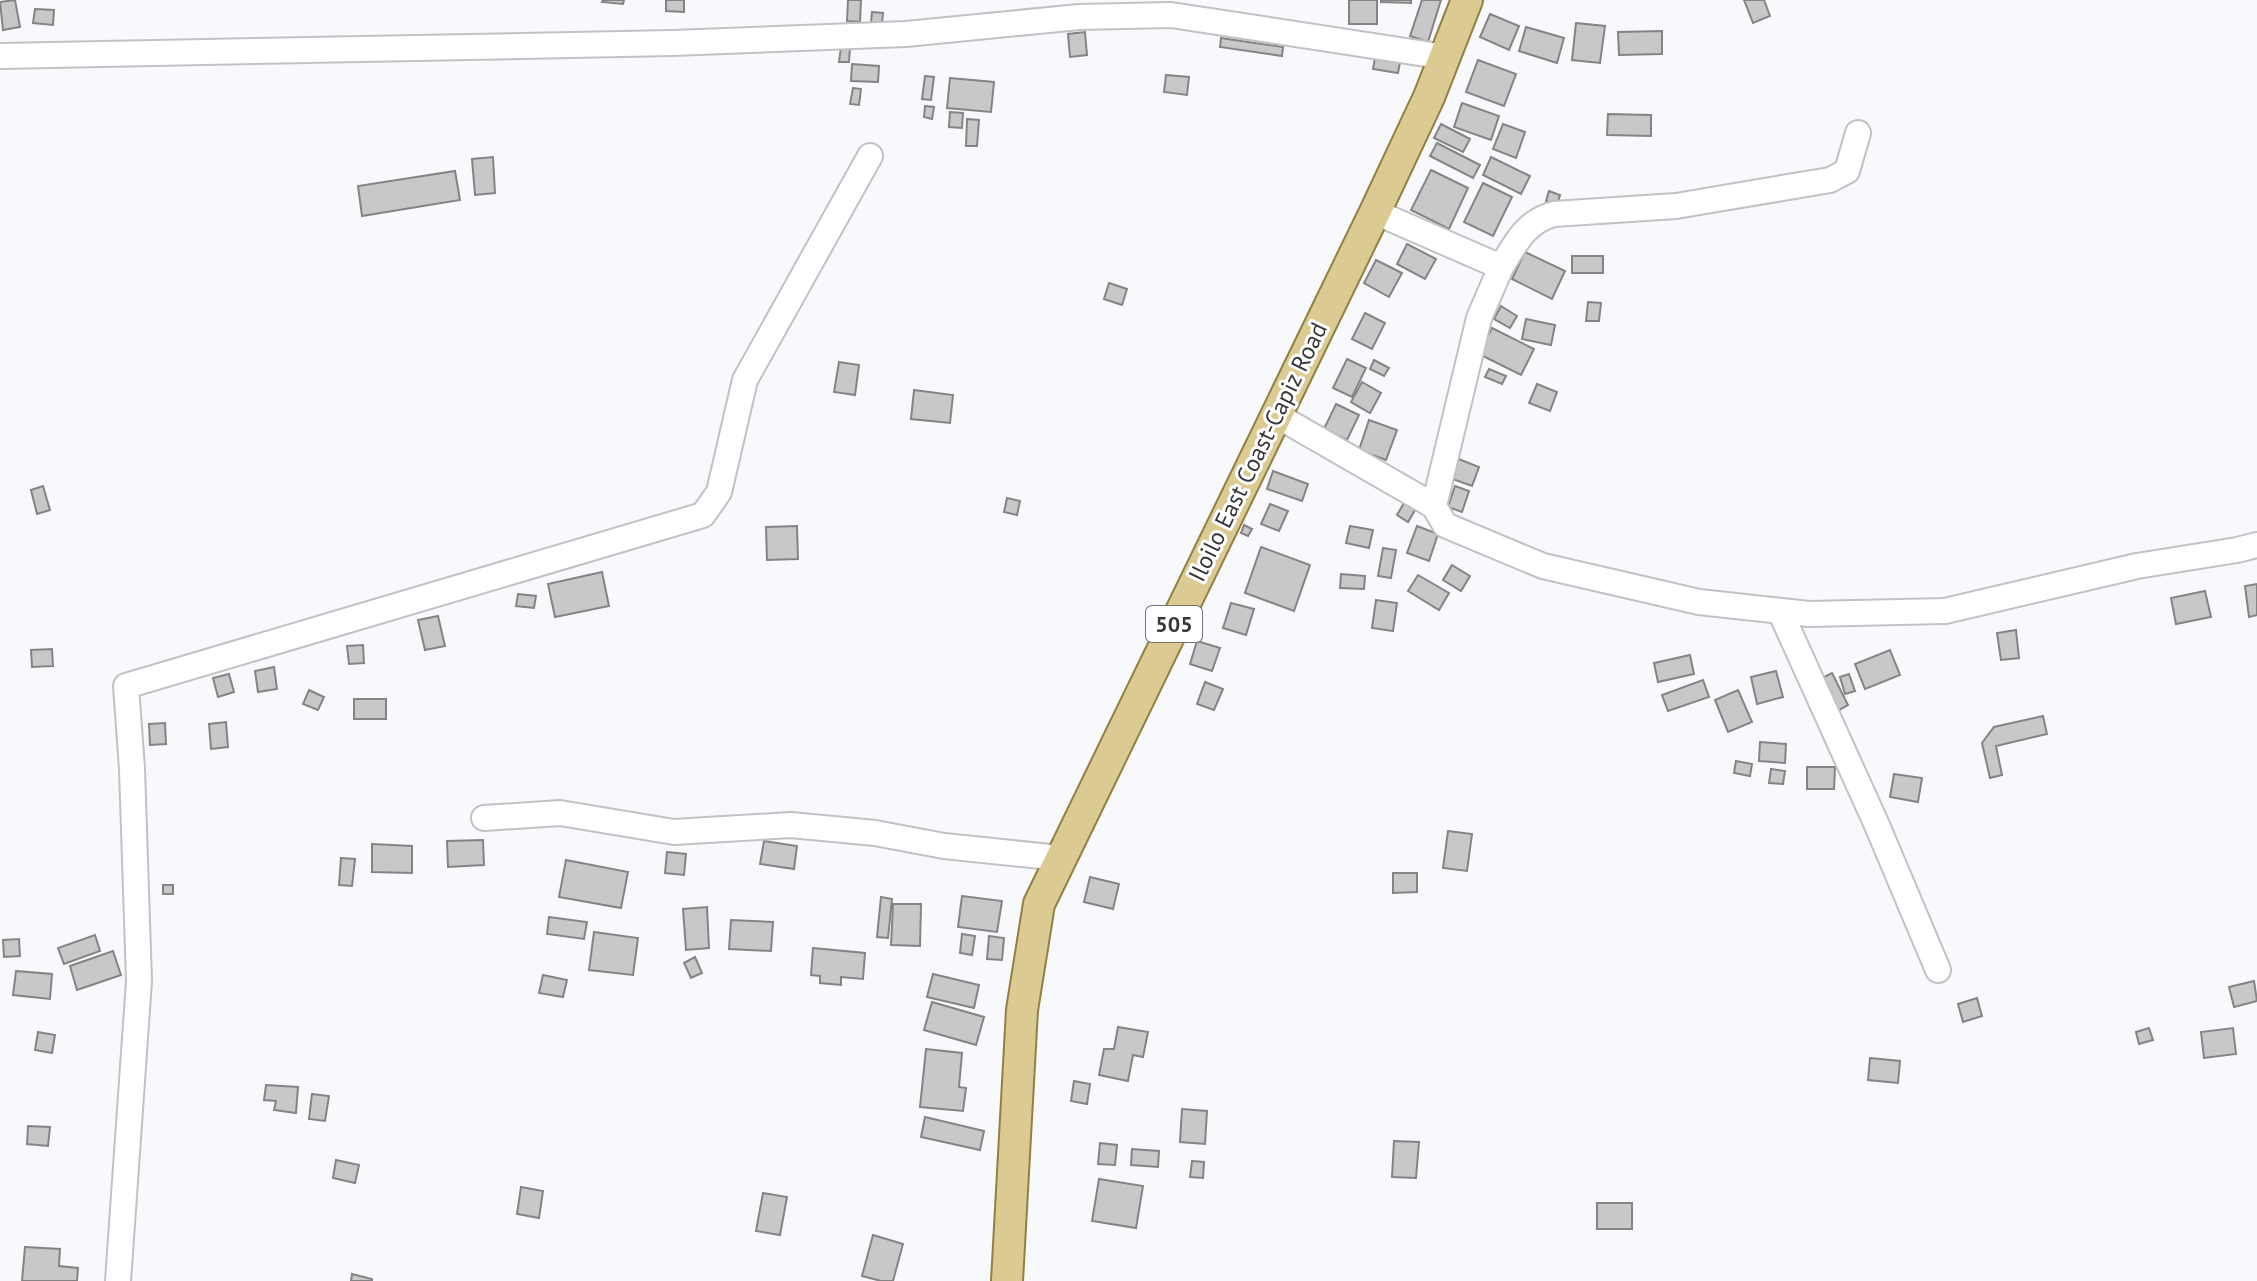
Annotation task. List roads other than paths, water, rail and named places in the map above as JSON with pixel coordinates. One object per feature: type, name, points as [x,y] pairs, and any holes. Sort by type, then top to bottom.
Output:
[{"type":"main road","name":"Iloilo East Coast-Capiz Road","points":[[1007,1281],[1022,1010],[1039,904],[1375,212],[1429,97],[1467,0]]},
{"type":"street","points":[[0,56],[673,43],[906,34],[1079,17],[1171,15],[1445,57]]},
{"type":"street","points":[[1434,506],[1479,318],[1501,267],[1526,228],[1554,214],[1676,206],[1830,180],[1847,171],[1858,133]]},
{"type":"street","points":[[118,1281],[139,981],[126,686],[703,515],[719,492],[745,380],[870,156]]},
{"type":"street","points":[[1375,212],[1501,267]]},
{"type":"street","points":[[1276,415],[1434,506],[1445,525],[1543,566],[1699,602],[1809,614],[1945,611],[2137,566],[2257,545]]},
{"type":"street","points":[[1780,611],[1876,823],[1938,970]]},
{"type":"street","points":[[484,818],[560,813],[674,832],[791,825],[1060,858]]}]
